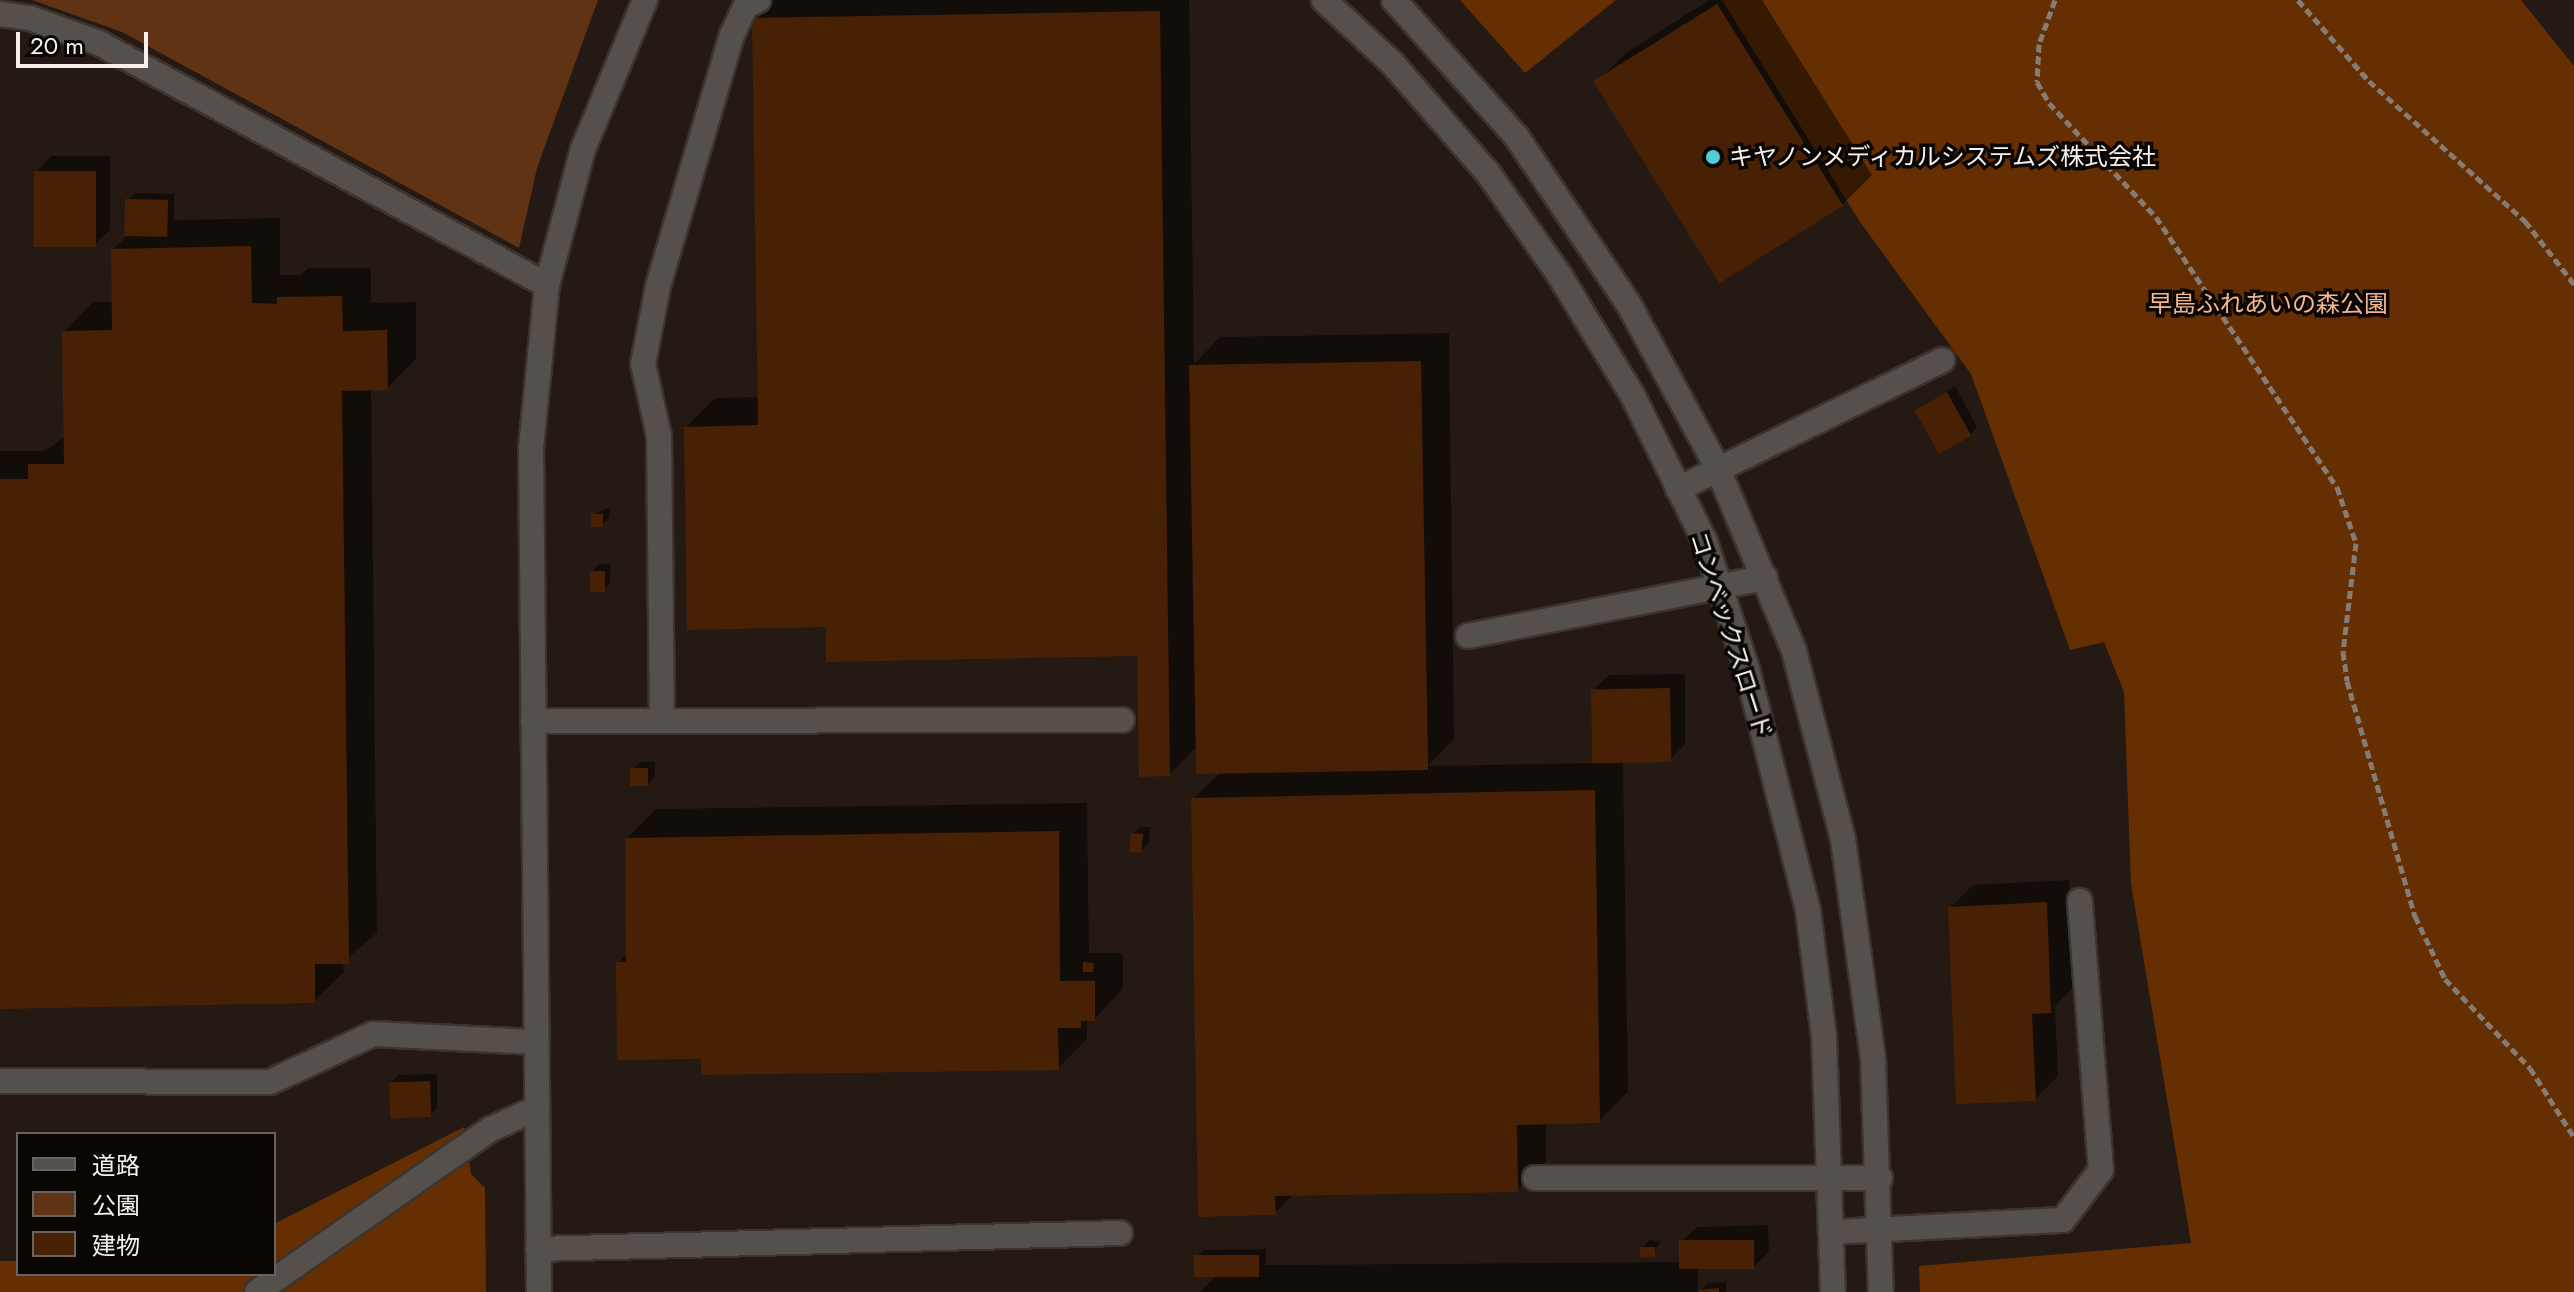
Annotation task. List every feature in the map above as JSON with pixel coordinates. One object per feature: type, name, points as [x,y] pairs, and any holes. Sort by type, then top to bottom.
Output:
[{"type":"street","points":[[539,1292],[531,448],[547,285],[583,149],[645,0]]},
{"type":"street","points":[[662,721],[659,436],[643,364],[658,286],[732,35],[745,7],[758,0]]},
{"type":"street","name":"コンベックスロード","points":[[1324,0],[1392,63],[1488,173],[1609,356],[1678,489],[1720,587],[1747,669],[1808,910],[1824,1036],[1833,1292]]},
{"type":"street","name":"コンベックスロード","points":[[1394,0],[1516,136],[1573,213],[1687,404],[1718,469],[1794,651],[1843,839],[1873,1057],[1880,1178],[1881,1292]]},
{"type":"street","points":[[0,14],[30,18],[99,43],[547,285]]},
{"type":"street","points":[[1678,489],[1942,360]]},
{"type":"street","points":[[1468,636],[1765,578]]},
{"type":"street","points":[[533,721],[1122,720]]},
{"type":"street","points":[[1833,1232],[2063,1220],[2101,1170],[2080,901]]},
{"type":"street","points":[[0,1081],[270,1082],[373,1034],[535,1042]]},
{"type":"street","points":[[257,1292],[491,1129],[535,1109]]},
{"type":"street","points":[[1535,1178],[1880,1178]]},
{"type":"street","points":[[538,1249],[1120,1233]]},
{"type":"path","points":[[2055,0],[2039,44],[2037,82],[2049,103],[2156,217],[2337,487],[2356,543],[2343,652],[2347,681],[2415,916],[2445,979],[2530,1068],[2574,1137]]},
{"type":"path","points":[[2298,0],[2399,110],[2525,221],[2574,284]]},
{"type":"green space","points":[[32,0],[598,0],[537,168],[519,248],[122,32]]},
{"type":"green space","points":[[1460,0],[1616,0],[1525,73]]},
{"type":"green space","name":"早島ふれあいの森公園","points":[[1722,0],[2521,0],[2574,66],[2574,1292],[1920,1292],[1919,1266],[2191,1243],[2131,884],[2124,692],[2104,642],[2070,650],[1971,374],[1860,222]]},
{"type":"green space","points":[[464,1127],[471,1174],[485,1188],[486,1292],[0,1292],[0,1261],[16,1261],[16,1276],[276,1276],[276,1223]]},
{"type":"building","points":[[1717,4],[1843,206],[1719,283],[1593,81]]},
{"type":"building","points":[[1160,11],[1170,776],[1139,777],[1137,656],[826,662],[826,627],[687,630],[684,427],[758,425],[752,18]]},
{"type":"building","points":[[34,171],[96,171],[96,247],[34,247]]},
{"type":"building","points":[[125,199],[168,200],[167,237],[124,236]]},
{"type":"building","points":[[251,246],[252,303],[277,304],[277,297],[342,296],[343,331],[387,330],[388,390],[342,391],[349,964],[315,964],[315,1003],[0,1009],[0,479],[28,479],[28,464],[64,464],[62,331],[112,330],[111,249]]},
{"type":"building","points":[[1421,361],[1428,770],[1196,774],[1189,365]]},
{"type":"building","points":[[1947,392],[1971,436],[1939,454],[1915,410]]},
{"type":"building","points":[[591,514],[603,514],[603,527],[591,527]]},
{"type":"building","points":[[590,571],[605,571],[605,592],[590,592]]},
{"type":"building","points":[[1670,688],[1671,762],[1592,763],[1591,689]]},
{"type":"building","points":[[630,768],[648,768],[648,786],[630,786]]},
{"type":"building","points":[[1595,790],[1600,1123],[1517,1125],[1518,1192],[1275,1196],[1276,1215],[1198,1217],[1191,798]]},
{"type":"building","points":[[1059,831],[1060,981],[1095,981],[1095,1021],[1081,1021],[1081,1028],[1058,1028],[1059,1070],[701,1075],[701,1059],[617,1060],[616,962],[626,962],[625,838]]},
{"type":"building","points":[[1131,833],[1143,834],[1141,853],[1129,852]]},
{"type":"building","points":[[2047,902],[2051,1013],[2032,1014],[2036,1101],[1956,1104],[1948,907]]},
{"type":"building","points":[[1083,962],[1094,963],[1093,972],[1083,972]]},
{"type":"building","points":[[430,1081],[431,1117],[390,1118],[389,1082]]},
{"type":"building","points":[[1679,1240],[1754,1240],[1754,1269],[1679,1269]]},
{"type":"building","points":[[1640,1247],[1655,1247],[1655,1257],[1640,1257]]},
{"type":"building","points":[[1194,1255],[1259,1255],[1259,1277],[1194,1277]]},
{"type":"building","points":[[1719,1288],[1719,1292],[1699,1292],[1699,1290]]},
{"type":"place","name":"キヤノンメディカルシステムズ株式会社","points":[[1713,157]]}]
